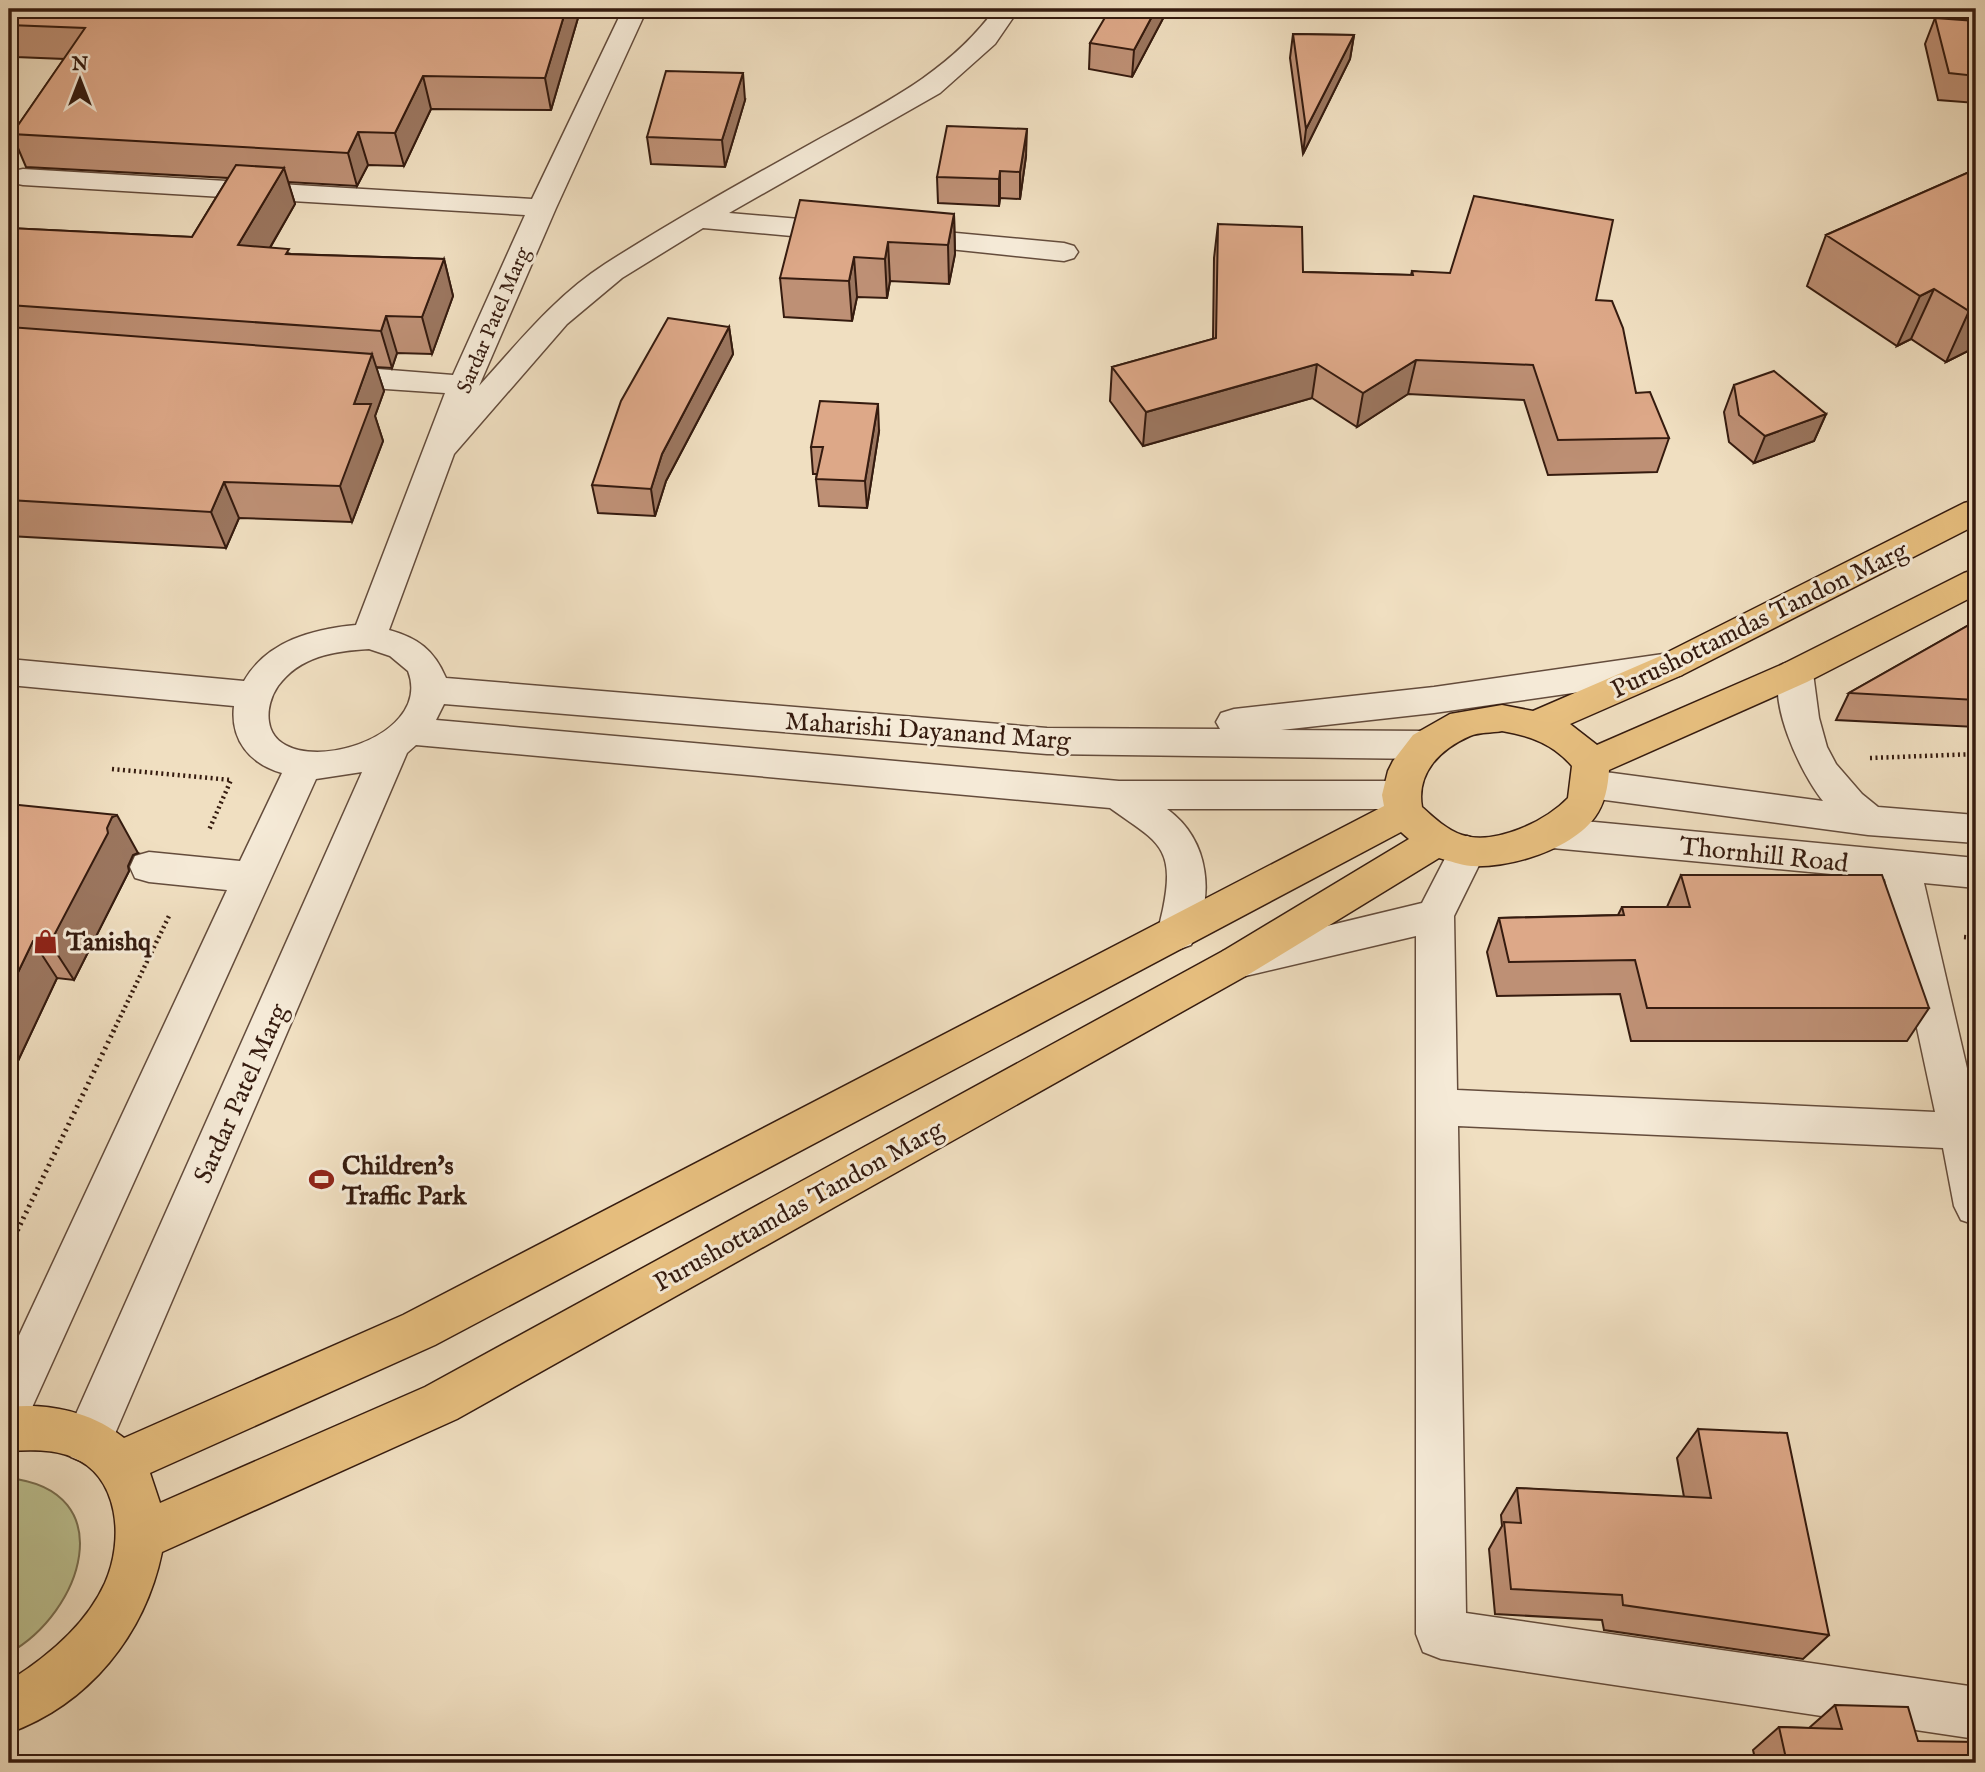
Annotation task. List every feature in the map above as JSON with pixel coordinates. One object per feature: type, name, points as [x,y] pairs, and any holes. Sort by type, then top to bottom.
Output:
[{"type":"main road","name":"Purushottamdas Tandon Marg","points":[[1539,723],[1670,666],[1976,511]]},
{"type":"main road","points":[[1591,774],[1976,581]]},
{"type":"main road","points":[[1502,718],[1539,723],[1573,742],[1591,774],[1581,808],[1552,833],[1509,846],[1453,846],[1402,804],[1406,771],[1426,745],[1463,723],[1502,718]]},
{"type":"main road","points":[[103,1452],[418,1330],[1177,934],[1402,804]]},
{"type":"main road","name":"Purushottamdas Tandon Marg","points":[[140,1537],[441,1403],[1237,962],[1453,846]]},
{"type":"main road","points":[[9,1429],[35,1427],[69,1432],[103,1452],[136,1500],[140,1537],[133,1575],[115,1616],[87,1652],[51,1684],[9,1708]]},
{"type":"street","name":"Sardar Patel Marg","points":[[369,637],[464,385],[542,208],[635,9]]},
{"type":"street","points":[[440,450],[556,318],[612,272],[698,219],[931,87],[986,39],[1007,9]]},
{"type":"street","points":[[23,177],[542,208]]},
{"type":"street","points":[[698,219],[1064,252]]},
{"type":"street","points":[[299,373],[464,385]]},
{"type":"street","points":[[369,637],[394,642],[414,654],[426,671],[431,690],[425,710],[401,738],[357,761],[326,766],[304,764],[271,753],[255,737],[248,717],[252,695],[267,674],[287,657],[313,645],[341,638],[369,637]]},
{"type":"street","points":[[1047,741],[1434,701],[1670,666]]},
{"type":"street","points":[[9,672],[252,695]]},
{"type":"street","points":[[1795,673],[1798,712],[1810,750],[1831,785],[1868,821]]},
{"type":"street","name":"Maharishi Dayanand Marg","points":[[431,690],[1047,741],[1426,745]]},
{"type":"street","name":"Sardar Patel Marg","points":[[103,1452],[401,738]]},
{"type":"street","name":"Maharishi Dayanand Marg","points":[[401,738],[1119,795],[1402,804]]},
{"type":"street","points":[[9,1407],[304,764]]},
{"type":"street","name":"Thornhill Road","points":[[1591,774],[1868,821],[1976,829]]},
{"type":"street","points":[[1119,795],[1173,835],[1186,858],[1187,883],[1177,934]]},
{"type":"street","name":"Thornhill Road","points":[[1552,833],[1976,873]]},
{"type":"street","points":[[1453,846],[1436,916],[1441,1634],[1976,1713]]},
{"type":"street","points":[[149,867],[252,877]]},
{"type":"street","points":[[1901,867],[1926,968],[1976,1206]]},
{"type":"street","points":[[1237,962],[1436,916]]},
{"type":"street","points":[[1436,1107],[1961,1131]]},
{"type":"path","points":[[1816,761],[1976,754]]},
{"type":"path","points":[[9,1248],[231,780],[112,769]]},
{"type":"green space","points":[[9,1478],[45,1488],[67,1505],[78,1529],[79,1555],[71,1583],[56,1611],[35,1635],[9,1653]]},
{"type":"building","points":[[15,9],[566,9],[545,78],[423,76],[395,133],[358,132],[348,153],[12,134],[85,28],[9,25],[9,17]]},
{"type":"building","points":[[1110,9],[1156,9],[1134,50],[1090,43]]},
{"type":"building","points":[[1935,18],[1976,21],[1976,76],[1949,73]]},
{"type":"building","points":[[1293,34],[1354,35],[1306,129]]},
{"type":"building","points":[[666,71],[743,73],[722,140],[647,137]]},
{"type":"building","points":[[947,126],[1027,129],[1020,172],[1000,171],[999,179],[937,177]]},
{"type":"building","points":[[236,165],[284,168],[238,245],[289,249],[286,254],[444,259],[422,317],[386,316],[381,331],[9,305],[9,228],[192,237]]},
{"type":"building","points":[[1976,169],[1976,308],[1969,311],[1934,289],[1920,296],[1826,235]]},
{"type":"building","points":[[1474,196],[1613,220],[1596,300],[1612,301],[1623,328],[1636,393],[1650,392],[1669,438],[1558,440],[1533,365],[1416,360],[1363,393],[1317,364],[1146,412],[1112,367],[1216,338],[1218,224],[1302,227],[1303,272],[1413,275],[1412,271],[1450,273]]},
{"type":"building","points":[[800,200],[954,214],[948,245],[888,242],[885,259],[854,257],[849,281],[780,278]]},
{"type":"building","points":[[668,318],[729,327],[662,454],[651,489],[592,485],[621,401]]},
{"type":"building","points":[[9,327],[372,354],[354,404],[371,404],[340,486],[224,482],[211,512],[9,500]]},
{"type":"building","points":[[1774,371],[1826,414],[1765,436],[1739,415],[1734,385]]},
{"type":"building","points":[[820,401],[878,404],[865,481],[816,479],[823,447],[811,447]]},
{"type":"building","points":[[1976,621],[1976,700],[1849,693]]},
{"type":"building","points":[[9,804],[117,815],[112,817],[107,828],[108,833],[50,943],[33,941],[9,991]]},
{"type":"building","points":[[1681,875],[1882,875],[1929,1008],[1647,1008],[1635,960],[1509,962],[1499,918],[1624,915],[1622,907],[1690,907]]},
{"type":"building","points":[[1698,1429],[1787,1433],[1829,1635],[1623,1605],[1622,1595],[1511,1589],[1504,1522],[1521,1523],[1517,1488],[1711,1498]]},
{"type":"building","points":[[1835,1705],[1908,1707],[1918,1741],[1976,1742],[1976,1763],[1787,1763],[1779,1727],[1842,1729]]},
{"type":"place","name":"Tanishq","points":[[46,941]]},
{"type":"place","name":"Children's Traffic Park","points":[[322,1180]]}]
